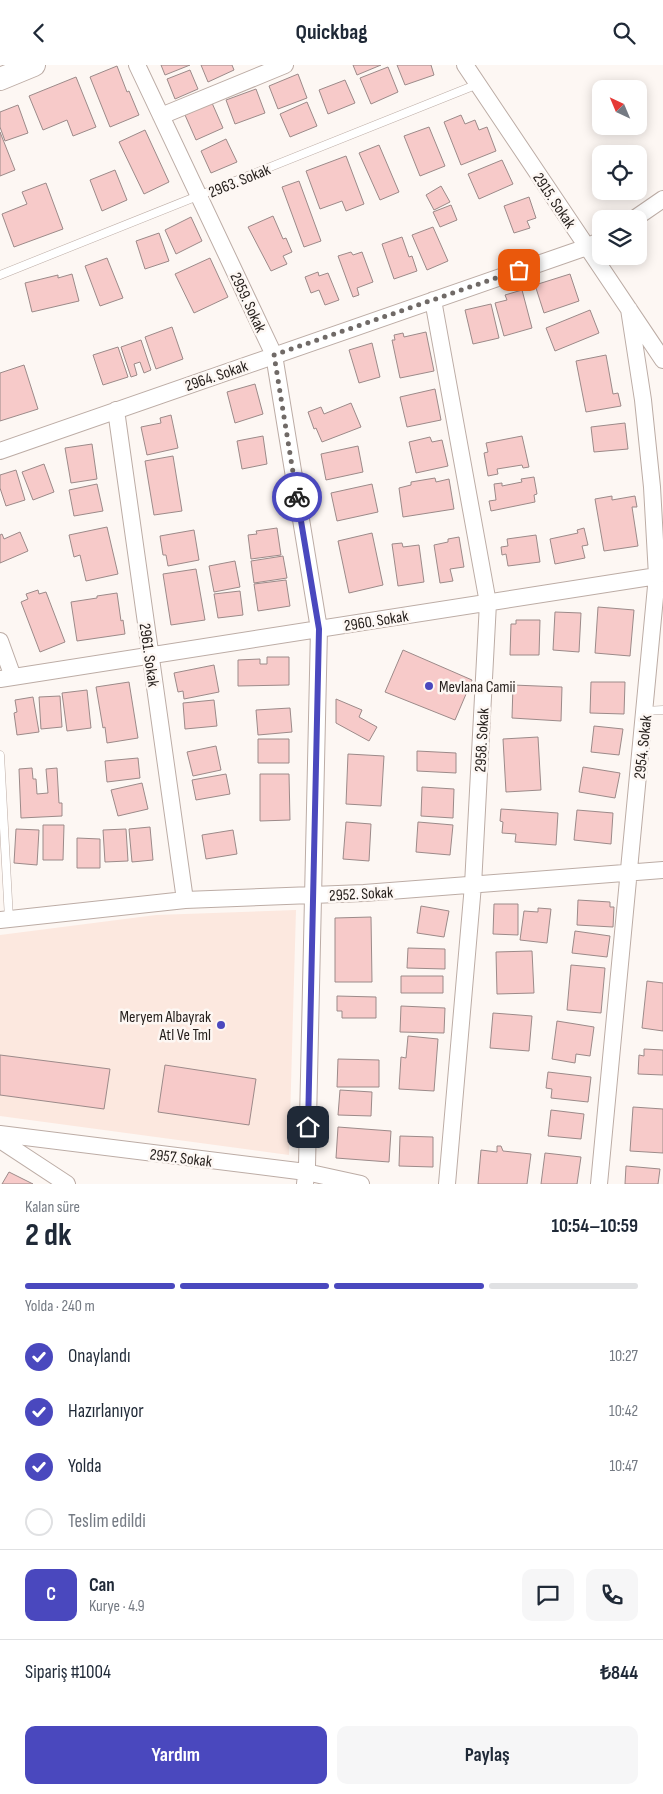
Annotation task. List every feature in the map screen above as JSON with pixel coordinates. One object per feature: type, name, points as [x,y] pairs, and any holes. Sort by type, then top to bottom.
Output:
[{"type":"street","points":[[0,79],[34,65]]},
{"type":"street","name":"2959. Sokak","points":[[137,65],[274,355],[319,629],[306,1178]]},
{"type":"street","points":[[161,116],[285,65]]},
{"type":"street","name":"2915. Sokak","points":[[465,65],[592,240]]},
{"type":"street","points":[[647,210],[663,199]]},
{"type":"street","name":"2964. Sokak","points":[[0,451],[592,244]]},
{"type":"street","name":"2915. Sokak","points":[[606,265],[629,309],[663,360]]},
{"type":"street","name":"2958. Sokak","points":[[434,300],[488,603],[473,885],[447,1184]]},
{"type":"street","name":"2954. Sokak","points":[[598,1184],[660,575],[643,400],[629,309]]},
{"type":"street","name":"2961. Sokak","points":[[116,410],[185,900]]},
{"type":"street","name":"2960. Sokak","points":[[7,678],[660,575]]},
{"type":"street","points":[[0,641],[7,678]]},
{"type":"street","name":"2952. Sokak","points":[[4,920],[185,900],[364,893],[663,870]]},
{"type":"street","name":"2957. Sokak","points":[[0,1134],[306,1178],[361,1184]]},
{"type":"street","points":[[0,1140],[59,1182]]},
{"type":"lane","name":"2963. Sokak","points":[[0,275],[478,84]]},
{"type":"lane","points":[[645,711],[663,710]]},
{"type":"lane","points":[[0,755],[4,920]]},
{"type":"shaded area","points":[[296,910],[289,1155],[0,1116],[0,935],[156,915]]},
{"type":"building","points":[[161,65],[190,65],[165,75]]},
{"type":"building","points":[[201,65],[232,65],[234,70],[208,82]]},
{"type":"building","points":[[353,65],[381,65],[357,75]]},
{"type":"building","points":[[397,65],[431,65],[434,75],[405,85]]},
{"type":"building","points":[[117,66],[127,92],[129,91],[139,115],[110,127],[90,77]]},
{"type":"building","points":[[388,67],[398,92],[371,104],[360,78]]},
{"type":"building","points":[[190,70],[198,89],[175,99],[167,79]]},
{"type":"building","points":[[298,74],[307,98],[278,109],[269,86]]},
{"type":"building","points":[[76,77],[96,127],[73,136],[67,120],[43,130],[29,96]]},
{"type":"building","points":[[345,80],[355,103],[328,114],[319,90]]},
{"type":"building","points":[[256,89],[265,113],[235,124],[226,100]]},
{"type":"building","points":[[307,102],[317,126],[290,137],[280,114]]},
{"type":"building","points":[[212,103],[223,128],[196,140],[185,115]]},
{"type":"building","points":[[18,105],[28,133],[5,141],[0,127],[0,112]]},
{"type":"building","points":[[461,115],[465,124],[475,120],[479,130],[487,127],[496,151],[461,165],[444,122]]},
{"type":"building","points":[[429,127],[445,166],[420,176],[404,136]]},
{"type":"building","points":[[145,130],[169,182],[144,194],[119,142]]},
{"type":"building","points":[[0,132],[15,170],[0,176]]},
{"type":"building","points":[[226,139],[237,162],[211,173],[201,151]]},
{"type":"building","points":[[379,145],[399,192],[380,200],[359,153]]},
{"type":"building","points":[[346,156],[364,204],[346,211],[342,201],[320,209],[306,171]]},
{"type":"building","points":[[502,160],[513,184],[479,199],[468,174]]},
{"type":"building","points":[[115,170],[127,200],[102,211],[90,180]]},
{"type":"building","points":[[299,181],[321,241],[304,247],[282,187]]},
{"type":"building","points":[[46,183],[63,229],[14,247],[2,214],[27,204],[22,192]]},
{"type":"building","points":[[441,186],[450,202],[434,210],[426,195]]},
{"type":"building","points":[[529,197],[536,218],[527,221],[530,228],[514,233],[504,206]]},
{"type":"building","points":[[451,205],[457,220],[440,227],[433,212]]},
{"type":"building","points":[[273,216],[283,239],[286,238],[292,252],[283,256],[287,264],[271,271],[248,227]]},
{"type":"building","points":[[191,217],[202,241],[176,254],[165,230]]},
{"type":"building","points":[[433,227],[448,261],[427,270],[412,235]]},
{"type":"building","points":[[159,233],[169,261],[145,269],[136,241]]},
{"type":"building","points":[[402,237],[409,257],[412,256],[417,271],[394,279],[382,244]]},
{"type":"building","points":[[351,252],[353,255],[362,252],[373,282],[357,288],[359,295],[353,297],[338,256]]},
{"type":"building","points":[[107,258],[123,298],[100,306],[85,266]]},
{"type":"building","points":[[210,258],[228,297],[194,313],[175,274]]},
{"type":"building","points":[[318,272],[319,276],[328,273],[339,300],[325,305],[319,290],[311,293],[305,277]]},
{"type":"building","points":[[72,274],[79,301],[32,312],[25,283],[58,275],[58,278]]},
{"type":"building","points":[[570,274],[579,301],[544,313],[535,285]]},
{"type":"building","points":[[522,290],[532,328],[504,336],[495,303],[507,300],[505,295]]},
{"type":"building","points":[[491,304],[499,338],[473,344],[465,310]]},
{"type":"building","points":[[590,310],[599,333],[555,351],[546,328]]},
{"type":"building","points":[[172,327],[183,359],[156,369],[145,337]]},
{"type":"building","points":[[426,332],[434,371],[400,378],[392,340],[395,340],[394,335],[403,333],[404,337]]},
{"type":"building","points":[[141,340],[151,370],[144,373],[140,362],[134,364],[137,375],[131,377],[121,347]]},
{"type":"building","points":[[372,343],[380,377],[359,383],[349,350]]},
{"type":"building","points":[[118,347],[128,377],[103,385],[93,355]]},
{"type":"building","points":[[606,355],[613,394],[618,393],[621,406],[586,412],[576,361]]},
{"type":"building","points":[[24,365],[38,409],[0,421],[0,373]]},
{"type":"building","points":[[255,384],[263,414],[235,423],[227,392]]},
{"type":"building","points":[[435,389],[441,420],[407,427],[400,397]]},
{"type":"building","points":[[351,403],[361,427],[322,442],[316,428],[314,429],[308,412],[321,407],[324,414]]},
{"type":"building","points":[[171,415],[178,448],[147,455],[141,427],[161,423],[160,418]]},
{"type":"building","points":[[625,423],[628,449],[594,452],[591,427]]},
{"type":"building","points":[[263,436],[267,464],[242,469],[237,441]]},
{"type":"building","points":[[522,436],[529,467],[523,468],[522,465],[497,469],[498,474],[488,476],[484,453],[488,452],[486,443]]},
{"type":"building","points":[[430,437],[432,442],[442,440],[448,466],[416,473],[409,442]]},
{"type":"building","points":[[92,444],[97,479],[71,483],[65,448]]},
{"type":"building","points":[[358,446],[363,472],[326,480],[321,454]]},
{"type":"building","points":[[173,456],[182,511],[154,515],[145,461]]},
{"type":"building","points":[[44,464],[54,492],[33,500],[22,472]]},
{"type":"building","points":[[16,470],[25,500],[6,506],[0,488],[0,475]]},
{"type":"building","points":[[534,477],[537,494],[534,495],[535,502],[491,511],[489,501],[496,500],[494,484],[502,483],[502,486],[522,482],[521,479]]},
{"type":"building","points":[[435,478],[436,482],[449,479],[454,509],[403,517],[399,488],[411,485],[411,482]]},
{"type":"building","points":[[97,484],[103,511],[74,516],[69,490]]},
{"type":"building","points":[[372,484],[378,512],[337,521],[331,493]]},
{"type":"building","points":[[612,496],[612,500],[635,496],[637,507],[632,507],[638,546],[604,551],[595,499]]},
{"type":"building","points":[[107,527],[118,574],[86,581],[80,555],[74,557],[69,535]]},
{"type":"building","points":[[277,528],[281,555],[251,559],[248,535],[257,534],[256,531]]},
{"type":"building","points":[[584,528],[588,545],[582,546],[585,558],[555,564],[550,539],[578,533],[577,530]]},
{"type":"building","points":[[194,530],[199,560],[168,566],[166,555],[163,555],[160,536]]},
{"type":"building","points":[[20,532],[28,551],[0,563],[0,535],[2,534],[4,539]]},
{"type":"building","points":[[372,533],[383,585],[349,593],[338,541]]},
{"type":"building","points":[[536,535],[540,562],[508,566],[506,554],[502,555],[501,547],[508,546],[507,539]]},
{"type":"building","points":[[459,537],[464,567],[450,569],[453,581],[440,583],[434,545]]},
{"type":"building","points":[[402,543],[403,547],[419,545],[424,582],[398,586],[392,544]]},
{"type":"building","points":[[283,556],[287,578],[254,583],[251,561]]},
{"type":"building","points":[[235,561],[240,587],[214,592],[209,566]]},
{"type":"building","points":[[196,569],[205,620],[171,625],[163,574]]},
{"type":"building","points":[[286,580],[290,606],[258,611],[254,584]]},
{"type":"building","points":[[38,590],[39,594],[46,592],[65,642],[40,652],[21,602],[28,599],[26,594]]},
{"type":"building","points":[[240,591],[243,615],[218,618],[214,594]]},
{"type":"building","points":[[117,593],[125,634],[77,641],[71,602]]},
{"type":"building","points":[[598,607],[634,610],[630,656],[595,653]]},
{"type":"building","points":[[555,612],[581,613],[579,652],[553,650]]},
{"type":"building","points":[[516,620],[540,620],[539,655],[510,655],[511,624],[516,624]]},
{"type":"building","name":"Mevlana Camii","points":[[403,650],[472,680],[455,720],[385,692]]},
{"type":"building","points":[[267,657],[289,657],[289,685],[238,686],[238,660],[260,659],[260,664],[267,664]]},
{"type":"building","points":[[214,665],[219,692],[184,699],[183,691],[178,692],[174,673]]},
{"type":"building","points":[[129,682],[138,738],[107,743],[96,687]]},
{"type":"building","points":[[591,682],[625,682],[624,714],[590,713]]},
{"type":"building","points":[[513,685],[562,687],[561,721],[512,718]]},
{"type":"building","points":[[87,690],[91,728],[67,731],[62,693]]},
{"type":"building","points":[[60,696],[62,727],[41,729],[39,697]]},
{"type":"building","points":[[33,697],[39,732],[17,735],[14,713],[17,712],[15,700]]},
{"type":"building","points":[[336,699],[362,710],[359,717],[377,727],[369,741],[336,723]]},
{"type":"building","points":[[214,700],[217,726],[185,729],[183,703]]},
{"type":"building","points":[[290,708],[292,732],[258,735],[256,710]]},
{"type":"building","points":[[594,726],[623,729],[619,755],[591,752]]},
{"type":"building","points":[[538,737],[541,790],[506,792],[503,739]]},
{"type":"building","points":[[258,739],[289,739],[289,763],[258,763]]},
{"type":"building","points":[[216,746],[221,770],[193,776],[187,752]]},
{"type":"building","points":[[417,751],[456,753],[456,773],[417,771]]},
{"type":"building","points":[[348,754],[384,756],[381,806],[346,804]]},
{"type":"building","points":[[138,758],[140,778],[107,782],[105,761]]},
{"type":"building","points":[[583,767],[620,773],[615,798],[579,792]]},
{"type":"building","points":[[32,768],[33,779],[36,779],[37,794],[48,793],[46,769],[57,768],[59,803],[62,803],[62,816],[21,818],[19,769]]},
{"type":"building","points":[[226,774],[230,794],[196,800],[192,780]]},
{"type":"building","points":[[260,774],[289,774],[290,820],[260,821]]},
{"type":"building","points":[[142,783],[148,809],[118,816],[111,790]]},
{"type":"building","points":[[422,787],[454,789],[453,818],[421,816]]},
{"type":"building","points":[[501,809],[558,813],[556,845],[515,842],[516,834],[502,833]]},
{"type":"building","points":[[577,810],[613,813],[611,844],[574,840]]},
{"type":"building","points":[[346,822],[371,824],[369,861],[343,859]]},
{"type":"building","points":[[418,822],[453,825],[450,855],[416,852]]},
{"type":"building","points":[[43,825],[64,825],[63,860],[43,860]]},
{"type":"building","points":[[150,827],[153,860],[132,862],[129,829]]},
{"type":"building","points":[[16,829],[39,830],[37,865],[14,863]]},
{"type":"building","points":[[126,829],[128,861],[105,862],[103,830]]},
{"type":"building","points":[[233,830],[237,854],[206,859],[202,835]]},
{"type":"building","points":[[77,838],[100,839],[100,868],[77,868]]},
{"type":"building","points":[[578,900],[610,902],[610,907],[614,907],[613,927],[577,925]]},
{"type":"building","points":[[494,904],[518,904],[518,935],[493,934]]},
{"type":"building","points":[[421,906],[449,911],[444,937],[417,933]]},
{"type":"building","points":[[538,908],[551,909],[547,943],[520,940],[524,911],[538,912]]},
{"type":"building","points":[[371,917],[372,982],[335,982],[335,918]]},
{"type":"building","points":[[575,931],[610,936],[607,957],[572,953]]},
{"type":"building","points":[[408,948],[445,949],[445,969],[407,968]]},
{"type":"building","points":[[532,951],[534,993],[497,994],[496,952]]},
{"type":"building","points":[[571,965],[605,968],[601,1013],[567,1010]]},
{"type":"building","points":[[401,976],[443,976],[443,993],[401,993]]},
{"type":"building","points":[[647,981],[663,983],[663,1031],[642,1028]]},
{"type":"building","points":[[337,996],[376,997],[376,1018],[342,1018],[342,1011],[337,1011]]},
{"type":"building","points":[[401,1006],[445,1008],[444,1033],[400,1032]]},
{"type":"building","points":[[493,1013],[532,1016],[529,1051],[490,1048]]},
{"type":"building","points":[[557,1021],[594,1027],[590,1056],[576,1054],[575,1063],[552,1059]]},
{"type":"building","points":[[408,1036],[438,1039],[434,1091],[399,1089],[401,1057],[406,1058]]},
{"type":"building","points":[[644,1049],[663,1050],[663,1075],[638,1074],[639,1055],[644,1056]]},
{"type":"building","points":[[0,1055],[110,1069],[104,1109],[0,1095]]},
{"type":"building","points":[[338,1059],[379,1060],[379,1087],[337,1087]]},
{"type":"building","points":[[165,1065],[256,1079],[249,1125],[158,1112]]},
{"type":"building","points":[[548,1072],[591,1077],[588,1102],[551,1098],[552,1089],[546,1088]]},
{"type":"building","points":[[340,1090],[372,1092],[371,1116],[338,1115]]},
{"type":"building","points":[[633,1107],[663,1109],[663,1153],[630,1151]]},
{"type":"building","points":[[551,1110],[584,1114],[581,1139],[548,1136]]},
{"type":"building","points":[[338,1127],[391,1131],[389,1162],[336,1158]]},
{"type":"building","points":[[400,1136],[433,1137],[433,1167],[399,1166]]},
{"type":"building","points":[[497,1146],[501,1146],[503,1151],[531,1154],[527,1184],[478,1184],[481,1150],[497,1152]]},
{"type":"building","points":[[545,1153],[581,1157],[577,1184],[541,1184]]},
{"type":"building","points":[[626,1166],[660,1169],[658,1184],[625,1184]]},
{"type":"building","points":[[9,1172],[33,1184],[2,1184]]},
{"type":"way so far","points":[[297,497],[274,355],[519,270]]},
{"type":"place","name":"Mevlana Camii","points":[[429,686]]},
{"type":"place","name":"Meryem Albayrak Atl Ve Tml","points":[[221,1025]]},
{"type":"route","points":[[297,497],[319,629],[308,1127]]}]
